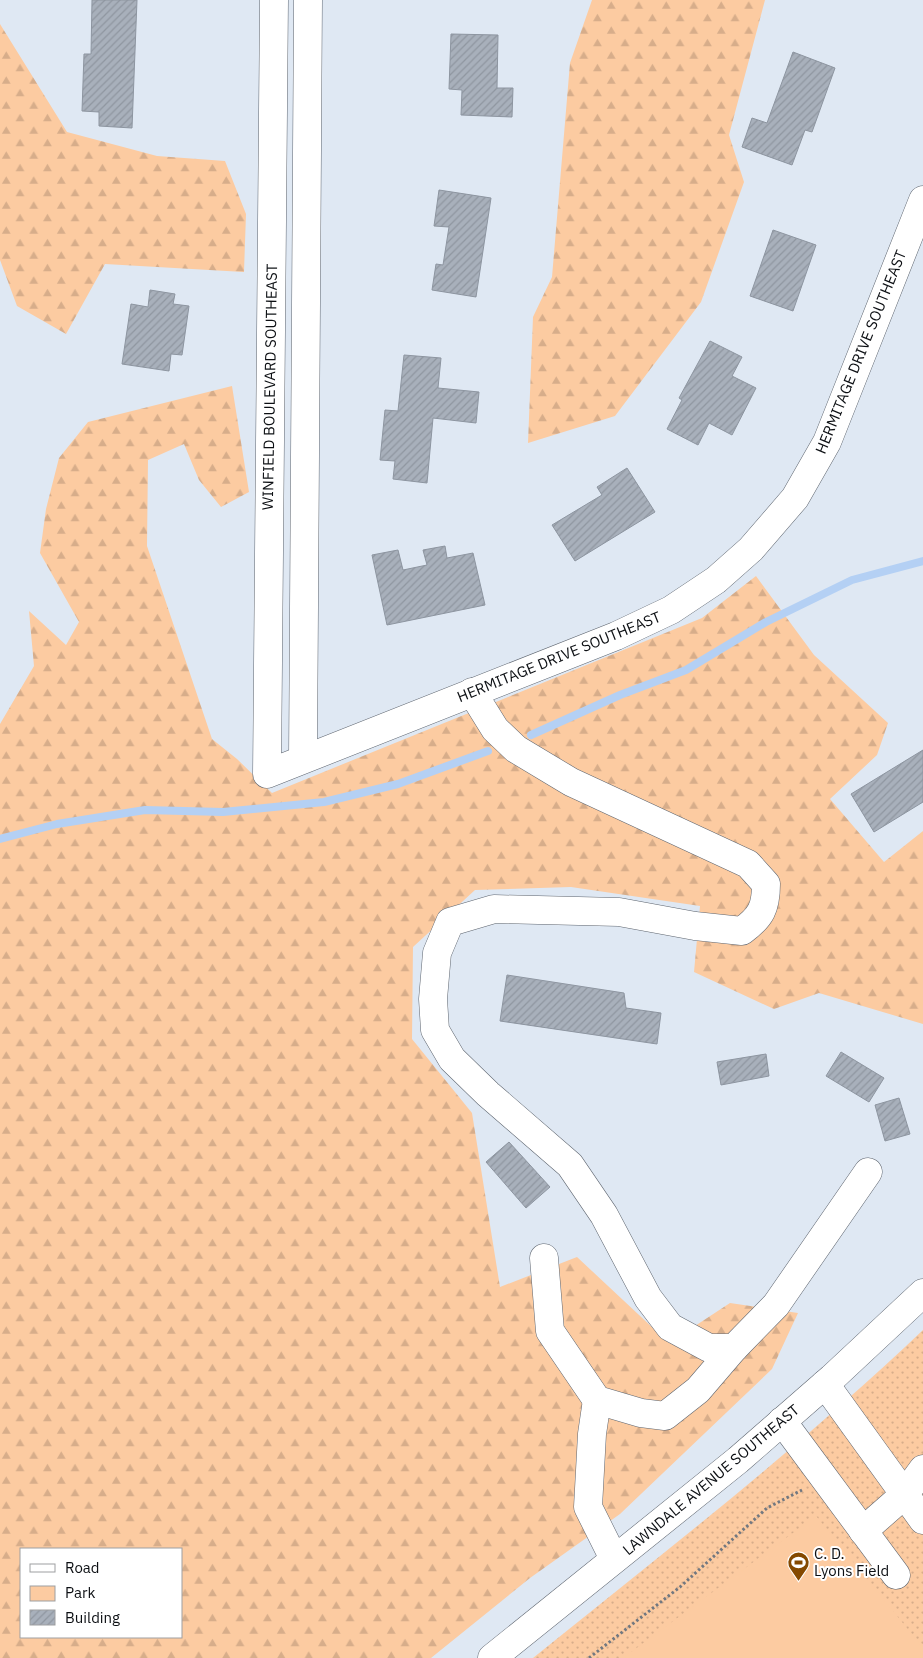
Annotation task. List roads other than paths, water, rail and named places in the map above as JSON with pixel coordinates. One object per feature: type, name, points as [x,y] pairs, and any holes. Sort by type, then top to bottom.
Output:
[{"type":"street","name":"WINFIELD BOULEVARD SOUTHEAST","points":[[267,774],[274,0]]},
{"type":"street","points":[[303,759],[308,0]]},
{"type":"street","points":[[273,157],[307,158]]},
{"type":"street","name":"HERMITAGE DRIVE SOUTHEAST","points":[[267,774],[616,636],[671,610],[716,580],[751,549],[795,498],[827,442],[923,200]]},
{"type":"street","points":[[472,692],[495,730],[516,749],[571,782],[694,837],[748,864],[766,884],[766,900],[757,920],[742,931],[695,926],[619,912],[494,909],[450,922],[437,953],[433,999],[435,1030],[452,1059],[488,1094],[570,1165],[604,1215],[648,1298],[670,1328],[709,1348],[734,1348]]},
{"type":"street","points":[[544,1258],[550,1332],[597,1400],[641,1413],[665,1416],[698,1390],[734,1348],[776,1305],[868,1172]]},
{"type":"street","name":"LAWNDALE AVENUE SOUTHEAST","points":[[492,1658],[782,1422],[923,1293]]},
{"type":"street","points":[[825,1384],[923,1520]]},
{"type":"street","points":[[597,1400],[592,1434],[588,1507],[614,1559]]},
{"type":"street","points":[[782,1422],[896,1575]]},
{"type":"street","points":[[863,1531],[904,1495],[923,1469]]},
{"type":"waterway","points":[[531,735],[620,695],[686,670],[766,622],[852,580],[923,561]]},
{"type":"waterway","points":[[0,839],[57,824],[145,810],[223,812],[324,802],[398,784],[488,751]]},
{"type":"place","name":"C. D. Lyons Field","points":[[798,1582]]}]
